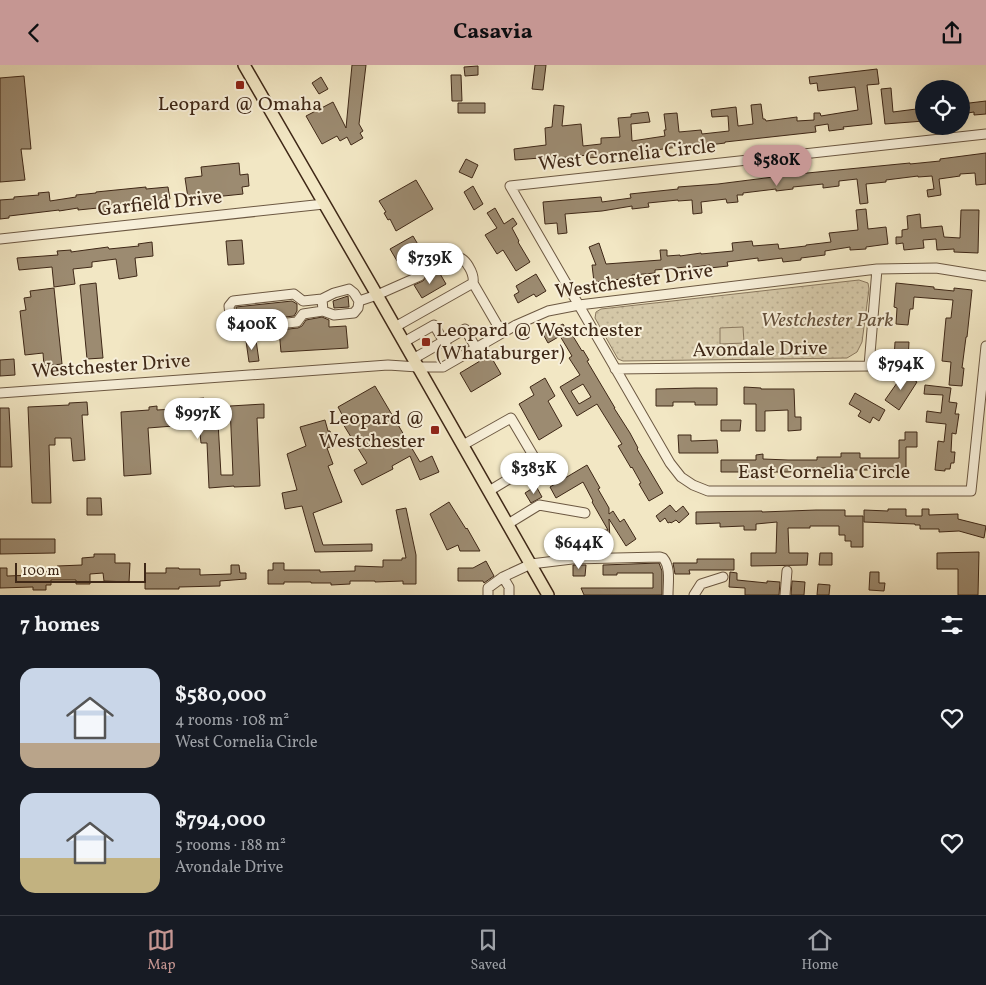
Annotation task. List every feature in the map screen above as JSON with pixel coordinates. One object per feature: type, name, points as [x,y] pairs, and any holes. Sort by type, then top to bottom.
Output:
[{"type":"main road","points":[[244,65],[548,595]]},
{"type":"street","name":"West Cornelia Circle","points":[[578,305],[510,186],[986,134]]},
{"type":"street","name":"Garfield Drive","points":[[0,239],[324,204]]},
{"type":"street","points":[[429,271],[454,257],[463,259],[472,271],[473,283],[502,333]]},
{"type":"street","name":"Westchester Drive","points":[[0,393],[416,363],[443,367],[516,325],[548,311],[578,305],[877,269],[936,268],[986,276]]},
{"type":"street","name":"Avondale Drive","points":[[615,369],[869,366],[877,269]]},
{"type":"street","points":[[359,301],[377,295],[420,275]]},
{"type":"street","points":[[395,327],[473,283]]},
{"type":"street","points":[[349,289],[359,301],[358,308],[354,313],[334,315],[323,311],[303,314],[297,322],[237,328],[231,325],[229,306],[233,301],[294,294],[303,301],[322,299],[349,289]]},
{"type":"street","points":[[322,299],[323,311]]},
{"type":"street","points":[[578,305],[615,369]]},
{"type":"street","points":[[404,342],[434,325],[455,360]]},
{"type":"street","points":[[416,363],[465,329],[476,348]]},
{"type":"street","name":"East Cornelia Circle","points":[[615,369],[670,463],[681,477],[693,485],[708,491],[971,491],[986,346]]},
{"type":"street","points":[[463,445],[511,418],[537,462],[489,491]]},
{"type":"street","points":[[508,524],[539,505],[585,513]]},
{"type":"street","points":[[488,595],[488,588],[503,577],[531,564],[572,559],[663,558],[667,563],[668,595]]},
{"type":"street","points":[[785,595],[787,571]]},
{"type":"street","points":[[503,577],[509,587],[509,595]]},
{"type":"street","points":[[694,595],[702,583],[723,577]]},
{"type":"green space","name":"Westchester Park","points":[[859,280],[868,283],[869,289],[862,342],[857,352],[847,358],[623,361],[618,359],[595,318],[596,312],[601,309]]},
{"type":"green space","points":[[743,327],[744,343],[720,344],[720,328]]},
{"type":"building","points":[[352,65],[366,65],[359,124],[363,131],[360,133],[363,138],[351,145],[347,137],[340,141],[337,136],[322,144],[306,116],[333,102],[346,128]]},
{"type":"building","points":[[535,65],[546,65],[543,90],[532,89]]},
{"type":"building","points":[[478,66],[478,75],[465,76],[464,67]]},
{"type":"building","points":[[877,69],[879,84],[867,85],[872,124],[843,127],[844,129],[829,131],[828,124],[815,126],[816,132],[612,156],[588,158],[588,155],[558,158],[558,161],[541,163],[540,158],[515,160],[514,149],[546,145],[545,128],[552,127],[554,105],[564,106],[562,126],[581,124],[583,146],[601,144],[601,138],[620,137],[618,118],[631,117],[631,114],[648,112],[650,122],[631,124],[632,141],[665,136],[664,114],[677,113],[679,132],[701,130],[702,134],[729,131],[728,116],[712,117],[711,110],[736,107],[738,126],[753,124],[751,105],[761,104],[763,119],[766,121],[797,117],[797,121],[814,120],[814,113],[820,113],[821,116],[858,110],[855,87],[818,91],[817,83],[810,84],[809,77]]},
{"type":"building","points":[[451,75],[461,75],[462,101],[452,101]]},
{"type":"building","points":[[24,76],[31,149],[21,149],[25,180],[0,182],[0,78]]},
{"type":"building","points":[[321,77],[328,89],[319,94],[312,83]]},
{"type":"building","points":[[891,88],[893,112],[915,109],[915,122],[885,124],[881,89]]},
{"type":"building","points":[[986,101],[986,114],[974,115],[974,112],[970,113],[970,103]]},
{"type":"building","points":[[458,103],[485,103],[485,113],[458,113]]},
{"type":"building","points":[[986,153],[986,184],[976,185],[975,173],[939,179],[941,195],[928,197],[927,190],[934,189],[932,176],[918,176],[866,184],[868,203],[860,204],[857,179],[839,181],[839,186],[823,188],[823,184],[776,191],[776,189],[743,193],[743,195],[737,195],[738,202],[727,203],[726,199],[701,202],[702,213],[693,214],[692,200],[678,200],[648,203],[649,207],[632,209],[632,206],[565,214],[567,233],[558,234],[557,223],[545,224],[543,202],[601,197],[602,202],[631,198],[630,194],[678,189],[678,187],[940,161],[940,159]]},
{"type":"building","points":[[466,159],[478,165],[472,178],[459,172]]},
{"type":"building","points":[[239,163],[240,175],[248,174],[249,186],[242,187],[243,194],[188,198],[185,178],[202,176],[201,167]]},
{"type":"building","points":[[416,180],[433,209],[396,231],[390,219],[388,220],[384,213],[386,212],[379,201]]},
{"type":"building","points":[[473,186],[483,204],[474,210],[464,192]]},
{"type":"building","points":[[146,187],[146,189],[168,187],[170,199],[108,205],[109,211],[98,212],[98,208],[78,210],[78,208],[9,216],[9,218],[0,219],[0,200],[49,192],[50,201],[96,192]]},
{"type":"building","points":[[495,208],[504,224],[513,218],[517,224],[512,228],[530,262],[516,271],[503,250],[497,254],[485,235],[497,228],[487,213]]},
{"type":"building","points":[[866,209],[868,229],[886,227],[888,244],[866,247],[866,249],[850,250],[850,247],[825,251],[825,255],[801,258],[801,260],[783,262],[782,258],[758,261],[758,258],[727,262],[728,266],[710,268],[710,265],[655,270],[655,273],[632,275],[632,278],[594,282],[592,265],[596,265],[589,247],[599,243],[606,264],[661,260],[660,250],[667,250],[667,256],[733,251],[732,243],[752,241],[753,246],[778,244],[779,249],[806,246],[831,242],[829,233],[858,230],[856,210]]},
{"type":"building","points":[[961,210],[979,210],[978,253],[954,252],[954,249],[937,250],[936,239],[923,240],[924,248],[904,250],[903,243],[896,244],[896,237],[902,237],[902,230],[908,229],[907,216],[920,214],[921,228],[942,226],[944,237],[960,238]]},
{"type":"building","points":[[413,236],[426,258],[422,260],[426,266],[423,271],[417,270],[414,265],[403,271],[390,249]]},
{"type":"building","points":[[242,240],[244,264],[228,265],[226,241]]},
{"type":"building","points":[[152,242],[153,256],[135,258],[137,276],[119,279],[116,259],[92,262],[92,267],[73,269],[75,284],[54,287],[52,267],[19,270],[17,258],[58,255],[57,251],[71,250],[71,252],[108,247],[109,249],[139,246],[138,244]]},
{"type":"building","points":[[439,272],[446,284],[422,298],[414,285],[423,281],[426,277]]},
{"type":"building","points":[[536,274],[546,291],[536,297],[534,294],[518,303],[514,295],[519,292],[516,286]]},
{"type":"building","points":[[96,283],[103,358],[87,359],[80,285]]},
{"type":"building","points":[[896,283],[954,291],[954,288],[972,290],[962,368],[964,368],[962,386],[949,385],[951,362],[942,361],[946,318],[951,318],[953,300],[914,297],[913,309],[910,309],[908,325],[896,324],[897,308],[894,307]]},
{"type":"building","points":[[54,288],[62,364],[44,366],[43,353],[25,355],[20,311],[26,310],[24,298],[31,297],[30,291]]},
{"type":"building","points":[[348,296],[349,307],[334,308],[333,301]]},
{"type":"building","points":[[292,301],[297,304],[297,311],[294,316],[239,322],[237,320],[236,307]]},
{"type":"building","points":[[322,317],[329,320],[329,327],[346,326],[348,348],[281,352],[279,330],[298,328],[306,320]]},
{"type":"building","points":[[563,324],[566,329],[568,328],[589,360],[587,361],[663,493],[649,501],[632,467],[618,446],[622,444],[597,404],[577,416],[560,387],[580,375],[569,358],[572,356],[560,336],[548,343],[543,334]],"holes":[[[583,384],[591,397],[579,404],[571,391]]]},
{"type":"building","points":[[256,340],[259,361],[249,362],[246,341]]},
{"type":"building","points":[[895,342],[909,342],[908,360],[894,359]]},
{"type":"building","points":[[490,355],[501,374],[471,392],[460,373]]},
{"type":"building","points":[[14,359],[15,375],[0,376],[0,360]]},
{"type":"building","points":[[904,373],[917,382],[899,410],[885,400]]},
{"type":"building","points":[[545,378],[555,396],[548,401],[562,426],[539,440],[519,404],[534,395],[530,387]]},
{"type":"building","points":[[925,385],[951,388],[949,402],[957,403],[955,414],[959,414],[956,434],[952,433],[951,452],[955,452],[954,463],[951,463],[950,469],[945,469],[945,471],[935,470],[938,441],[944,442],[946,424],[926,422],[927,411],[941,413],[943,395],[924,394]]},
{"type":"building","points":[[375,386],[420,462],[432,456],[439,472],[420,480],[410,456],[392,466],[393,469],[362,485],[354,470],[367,463],[343,424],[346,422],[338,407]]},
{"type":"building","points":[[744,387],[794,389],[795,417],[801,417],[801,430],[788,431],[788,410],[765,411],[765,431],[756,431],[756,404],[744,404]]},
{"type":"building","points":[[717,388],[717,405],[673,402],[673,406],[656,406],[656,389]]},
{"type":"building","points":[[855,393],[885,410],[879,421],[873,417],[870,423],[858,416],[861,411],[849,404]]},
{"type":"building","points":[[204,398],[204,405],[217,404],[221,475],[233,475],[230,406],[264,404],[264,418],[257,418],[260,486],[209,488],[207,443],[201,443],[199,424],[148,428],[151,474],[124,476],[121,412],[149,410],[149,407],[157,406],[157,410],[192,408],[192,399]]},
{"type":"building","points":[[87,402],[88,415],[82,415],[85,460],[73,461],[71,438],[55,438],[55,445],[49,445],[51,503],[32,503],[28,407]]},
{"type":"building","points":[[0,408],[9,408],[12,467],[0,467]]},
{"type":"building","points":[[325,420],[334,446],[327,448],[333,464],[328,466],[342,502],[313,513],[323,545],[372,544],[372,551],[315,552],[302,506],[285,509],[282,493],[297,490],[287,454],[306,446],[300,427]]},
{"type":"building","points":[[721,420],[741,420],[740,431],[721,431]]},
{"type":"building","points":[[905,432],[917,432],[917,447],[906,447],[906,470],[811,468],[811,471],[721,472],[721,460],[756,460],[756,455],[763,454],[763,459],[788,460],[817,460],[817,457],[841,457],[841,453],[860,453],[860,458],[899,458],[899,440],[905,440]]},
{"type":"building","points":[[678,435],[691,435],[691,441],[717,440],[718,453],[679,453]]},
{"type":"building","points":[[587,465],[609,508],[609,514],[613,511],[620,522],[624,519],[636,539],[626,546],[609,519],[610,541],[554,542],[554,531],[608,530],[583,482],[556,498],[550,487]]},
{"type":"building","points":[[536,486],[542,497],[531,503],[525,493]]},
{"type":"building","points":[[87,498],[101,498],[102,515],[87,515]]},
{"type":"building","points":[[449,502],[480,551],[460,551],[458,545],[447,550],[430,514]]},
{"type":"building","points":[[670,505],[676,512],[683,506],[689,514],[679,523],[676,520],[668,523],[665,518],[660,522],[656,516]]},
{"type":"building","points":[[406,508],[416,555],[416,584],[403,584],[403,581],[350,581],[350,584],[331,585],[331,583],[311,582],[268,584],[268,570],[273,570],[273,563],[284,563],[284,570],[355,571],[355,566],[383,567],[383,560],[402,560],[402,558],[406,558],[396,510]]},
{"type":"building","points":[[888,509],[906,509],[906,516],[922,516],[922,509],[929,509],[929,515],[958,514],[958,519],[986,526],[984,538],[959,531],[939,532],[939,529],[920,529],[920,525],[915,524],[864,522],[864,510],[888,511]]},
{"type":"building","points":[[845,510],[845,516],[863,516],[863,547],[851,547],[851,541],[845,541],[845,535],[839,535],[839,526],[788,528],[789,553],[808,553],[807,565],[751,566],[751,553],[776,553],[777,522],[756,524],[756,530],[744,530],[744,526],[720,527],[720,523],[696,524],[696,512]]},
{"type":"building","points":[[0,539],[55,539],[55,553],[0,554]]},
{"type":"building","points":[[979,552],[978,595],[958,595],[958,569],[937,569],[937,553]]},
{"type":"building","points":[[820,553],[832,553],[832,565],[819,565]]},
{"type":"building","points":[[94,554],[115,554],[115,563],[130,563],[129,582],[104,581],[103,573],[90,574],[90,584],[76,584],[76,580],[51,580],[51,585],[46,585],[46,590],[33,590],[33,587],[0,588],[0,568],[7,568],[7,576],[33,575],[33,571],[57,571],[57,566],[82,565],[82,558],[94,557]]},
{"type":"building","points":[[697,559],[734,559],[734,570],[689,570],[690,574],[675,574],[673,563],[697,563]]},
{"type":"building","points":[[486,561],[494,576],[484,583],[483,581],[458,581],[458,568],[473,568]]},
{"type":"building","points":[[659,563],[662,571],[662,595],[584,595],[581,588],[653,588],[653,573],[603,575],[603,565]]},
{"type":"building","points":[[231,565],[239,565],[240,573],[246,573],[246,579],[220,581],[220,586],[145,589],[145,573],[166,573],[166,568],[179,568],[200,569],[200,575],[231,574]]},
{"type":"building","points":[[573,565],[586,565],[585,576],[573,576]]},
{"type":"building","points":[[730,572],[737,573],[737,580],[767,583],[767,581],[780,582],[779,595],[745,595],[745,588],[729,587]]},
{"type":"building","points":[[870,572],[879,572],[879,583],[885,583],[884,591],[869,590]]},
{"type":"building","points":[[792,581],[805,582],[804,595],[791,595]]},
{"type":"building","points":[[818,584],[830,585],[829,595],[817,595]]},
{"type":"place","name":"Leopard @ Omaha","points":[[240,85]]},
{"type":"place","name":"Leopard @ Westchester (Whataburger)","points":[[426,342]]},
{"type":"place","name":"Leopard @ Westchester","points":[[435,430]]}]
